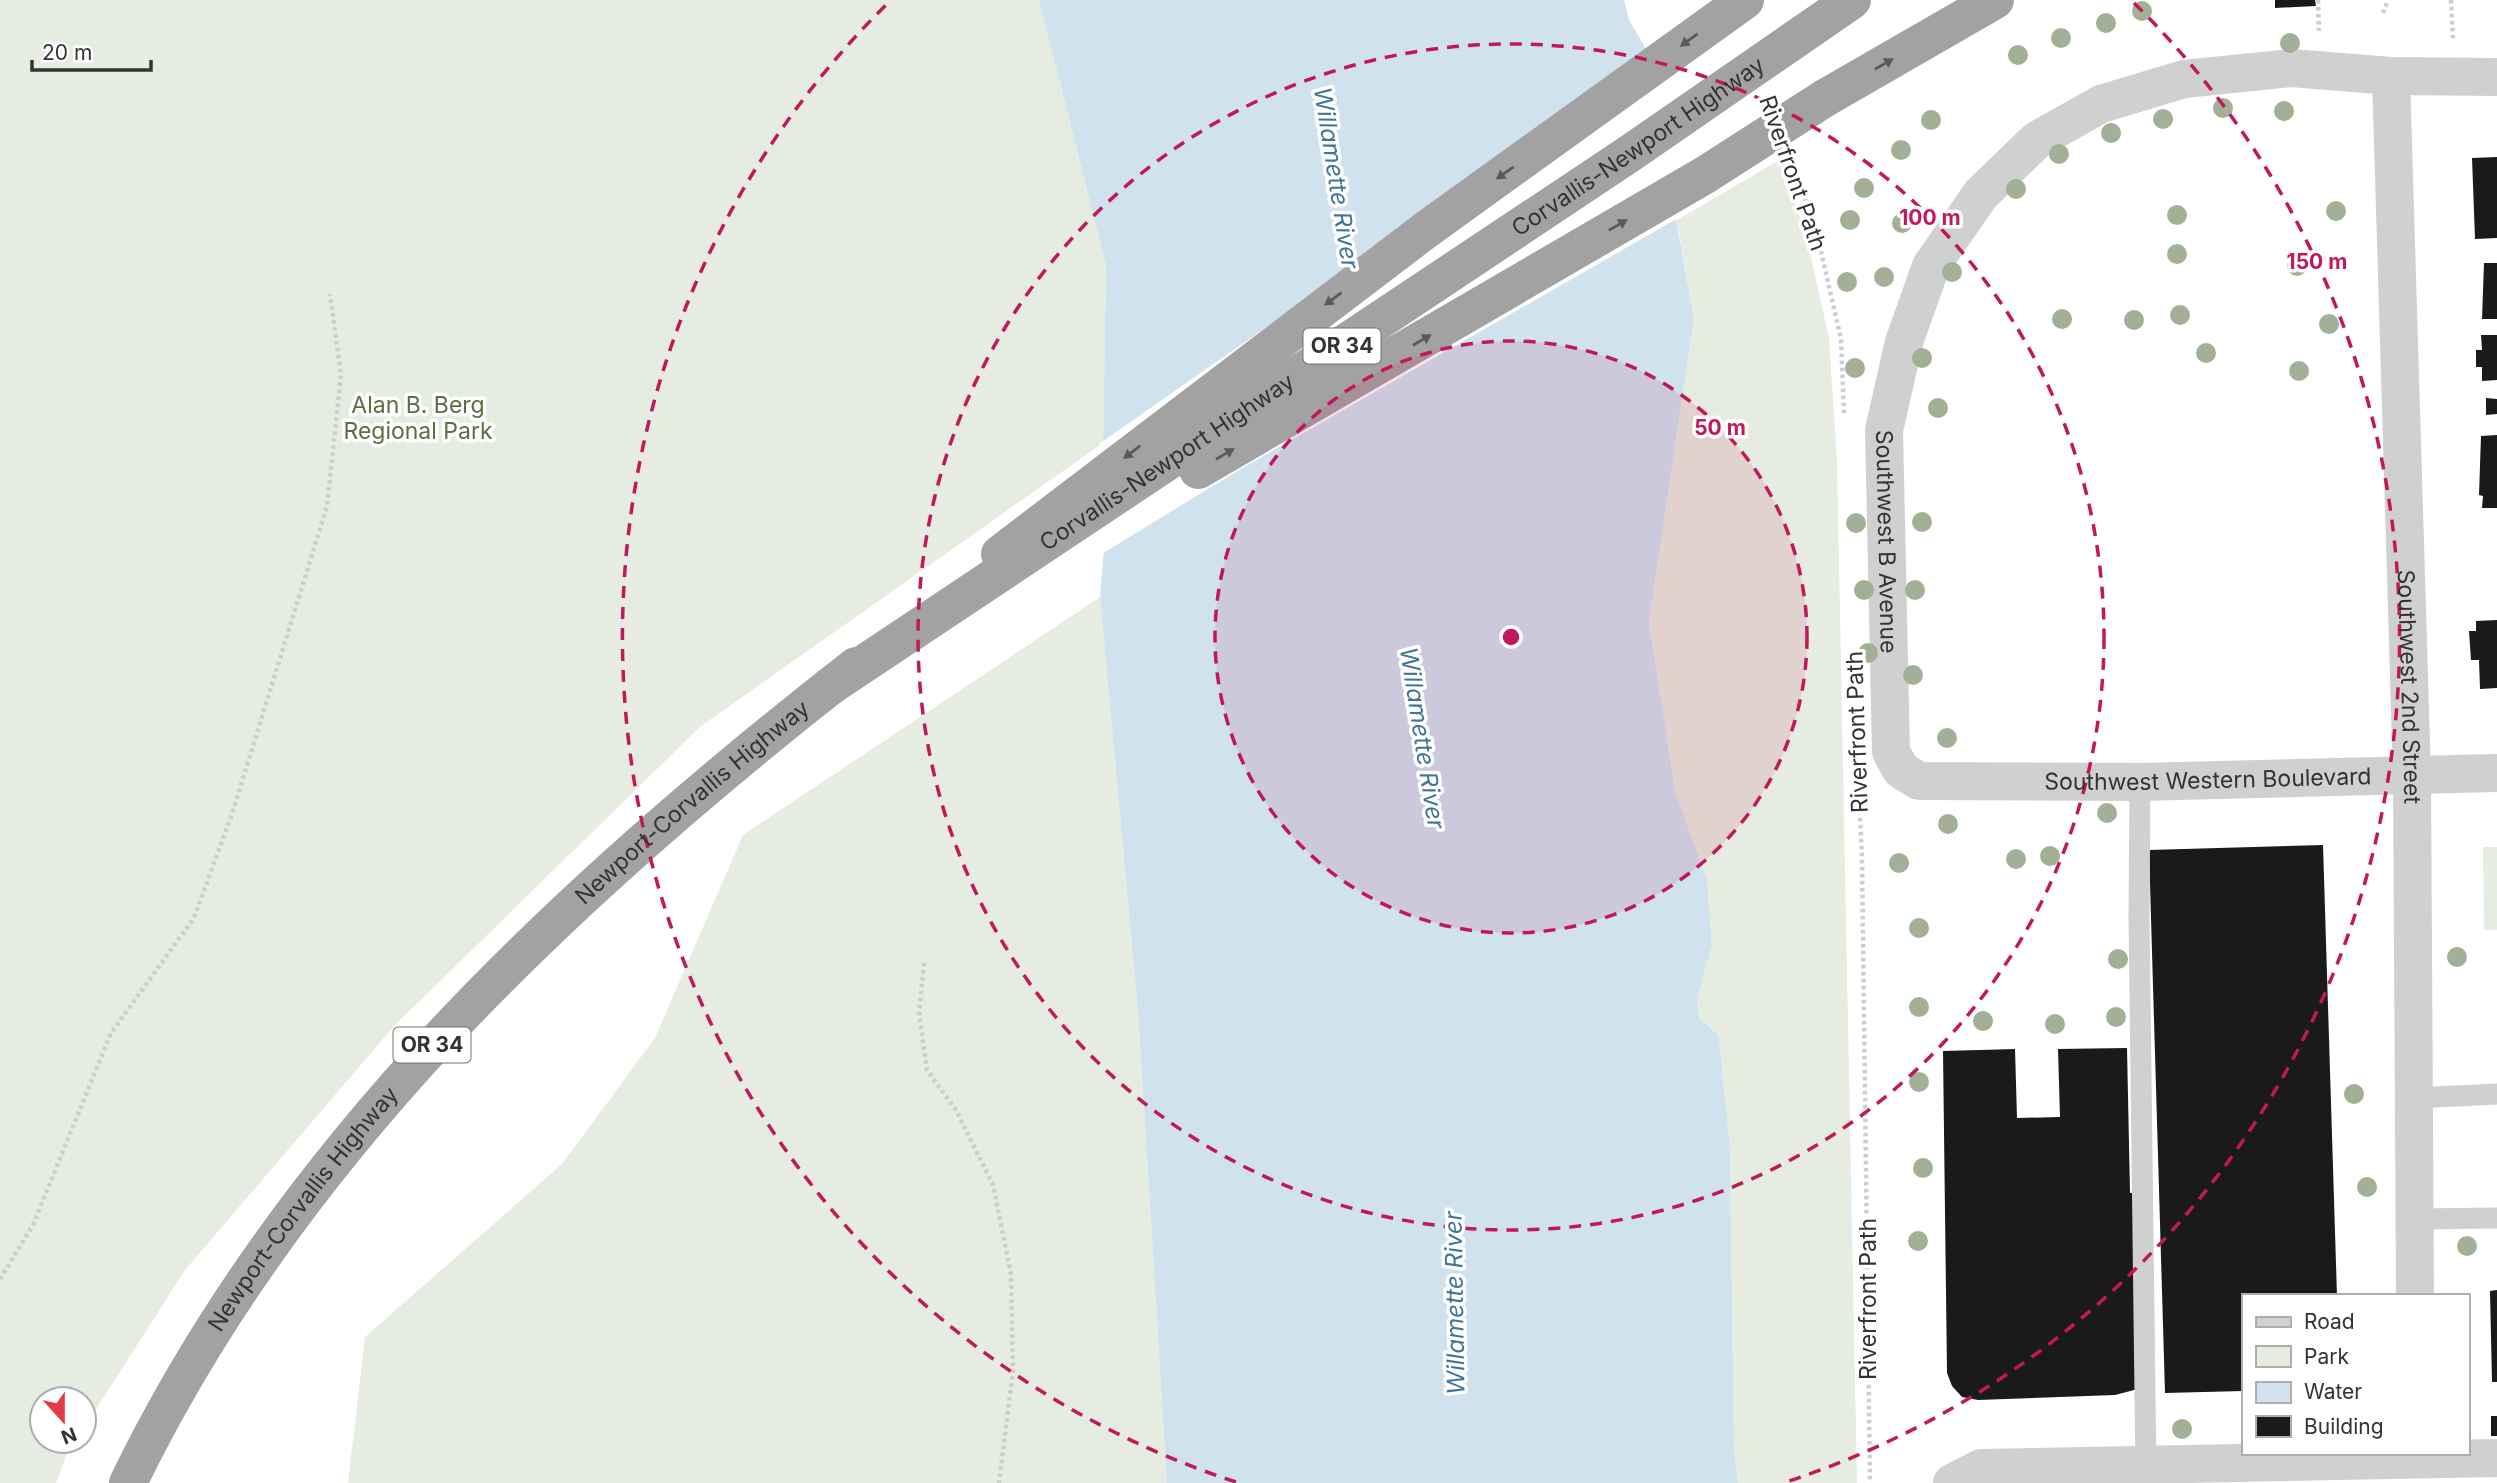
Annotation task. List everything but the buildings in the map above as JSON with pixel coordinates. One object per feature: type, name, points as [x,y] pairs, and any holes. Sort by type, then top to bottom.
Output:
[{"type":"highway","points":[[829,687],[1158,432],[1427,229],[1745,0]]},
{"type":"highway","name":"Corvallis-Newport Highway","points":[[829,687],[1617,162],[1852,0]]},
{"type":"highway","points":[[829,687],[1693,182],[1825,98],[1995,0]]},
{"type":"highway","name":"Newport-Corvallis Highway","points":[[128,1483],[189,1367],[242,1285],[307,1196],[426,1052],[492,982],[577,900],[696,795],[829,687]]},
{"type":"street","name":"Southwest B Avenue","points":[[1919,781],[1901,770],[1891,751],[1884,430],[1904,342],[1931,266],[1981,194],[2037,140],[2101,104],[2184,79],[2291,68],[2391,76],[2497,78]]},
{"type":"street","name":"Southwest 2nd Street","points":[[2391,76],[2412,776],[2415,1294]]},
{"type":"street","name":"Southwest Western Boulevard","points":[[1919,781],[2140,782],[2497,774]]},
{"type":"street","points":[[1967,1475],[2146,1474],[2415,1465],[2497,1458]]},
{"type":"lane","points":[[2140,782],[2139,918],[2146,1474]]},
{"type":"lane","points":[[2415,1098],[2497,1094]]},
{"type":"lane","points":[[2416,1219],[2497,1218]]},
{"type":"path","points":[[2383,13],[2388,0]]},
{"type":"path","name":"Riverfront Path","points":[[1794,162],[1820,247],[1841,339],[1844,419]]},
{"type":"path","points":[[0,1279],[33,1225],[111,1034],[194,918],[232,814],[327,506],[341,374],[330,294]]},
{"type":"path","name":"Riverfront Path","points":[[1857,769],[1863,884],[1870,1483]]},
{"type":"path","points":[[924,963],[919,1013],[927,1070],[956,1110],[993,1185],[1011,1274],[1013,1371],[999,1483]]},
{"type":"green space","name":"Alan B. Berg Regional Park","points":[[0,0],[1039,0],[1106,265],[1103,443],[701,726],[394,1026],[185,1270],[98,1406],[98,1385],[28,1385],[28,1455],[67,1455],[56,1483],[0,1483]]},
{"type":"green space","points":[[1783,158],[1809,248],[1829,338],[1837,461],[1857,1483],[1738,1483],[1734,1446],[1730,1147],[1719,1036],[1699,1018],[1697,1000],[1712,945],[1707,879],[1676,794],[1649,623],[1694,319],[1677,220]]},
{"type":"green space","points":[[1100,597],[1138,1012],[1167,1483],[348,1483],[365,1337],[562,1164],[655,1038],[743,835]]},
{"type":"green space","points":[[2483,847],[2497,847],[2497,930],[2484,930]]},
{"type":"water","name":"Willamette River","points":[[1039,0],[1624,0],[1629,20],[1646,49],[1694,319],[1649,623],[1676,794],[1707,879],[1712,945],[1697,1000],[1699,1018],[1719,1036],[1730,1147],[1734,1446],[1738,1483],[1167,1483],[1138,1012],[1100,597],[1107,510],[1103,443],[1106,265]]},
{"type":"pier","points":[[1650,49],[1680,217],[1244,467],[1100,555],[1103,510],[1099,444],[1372,253]]}]
